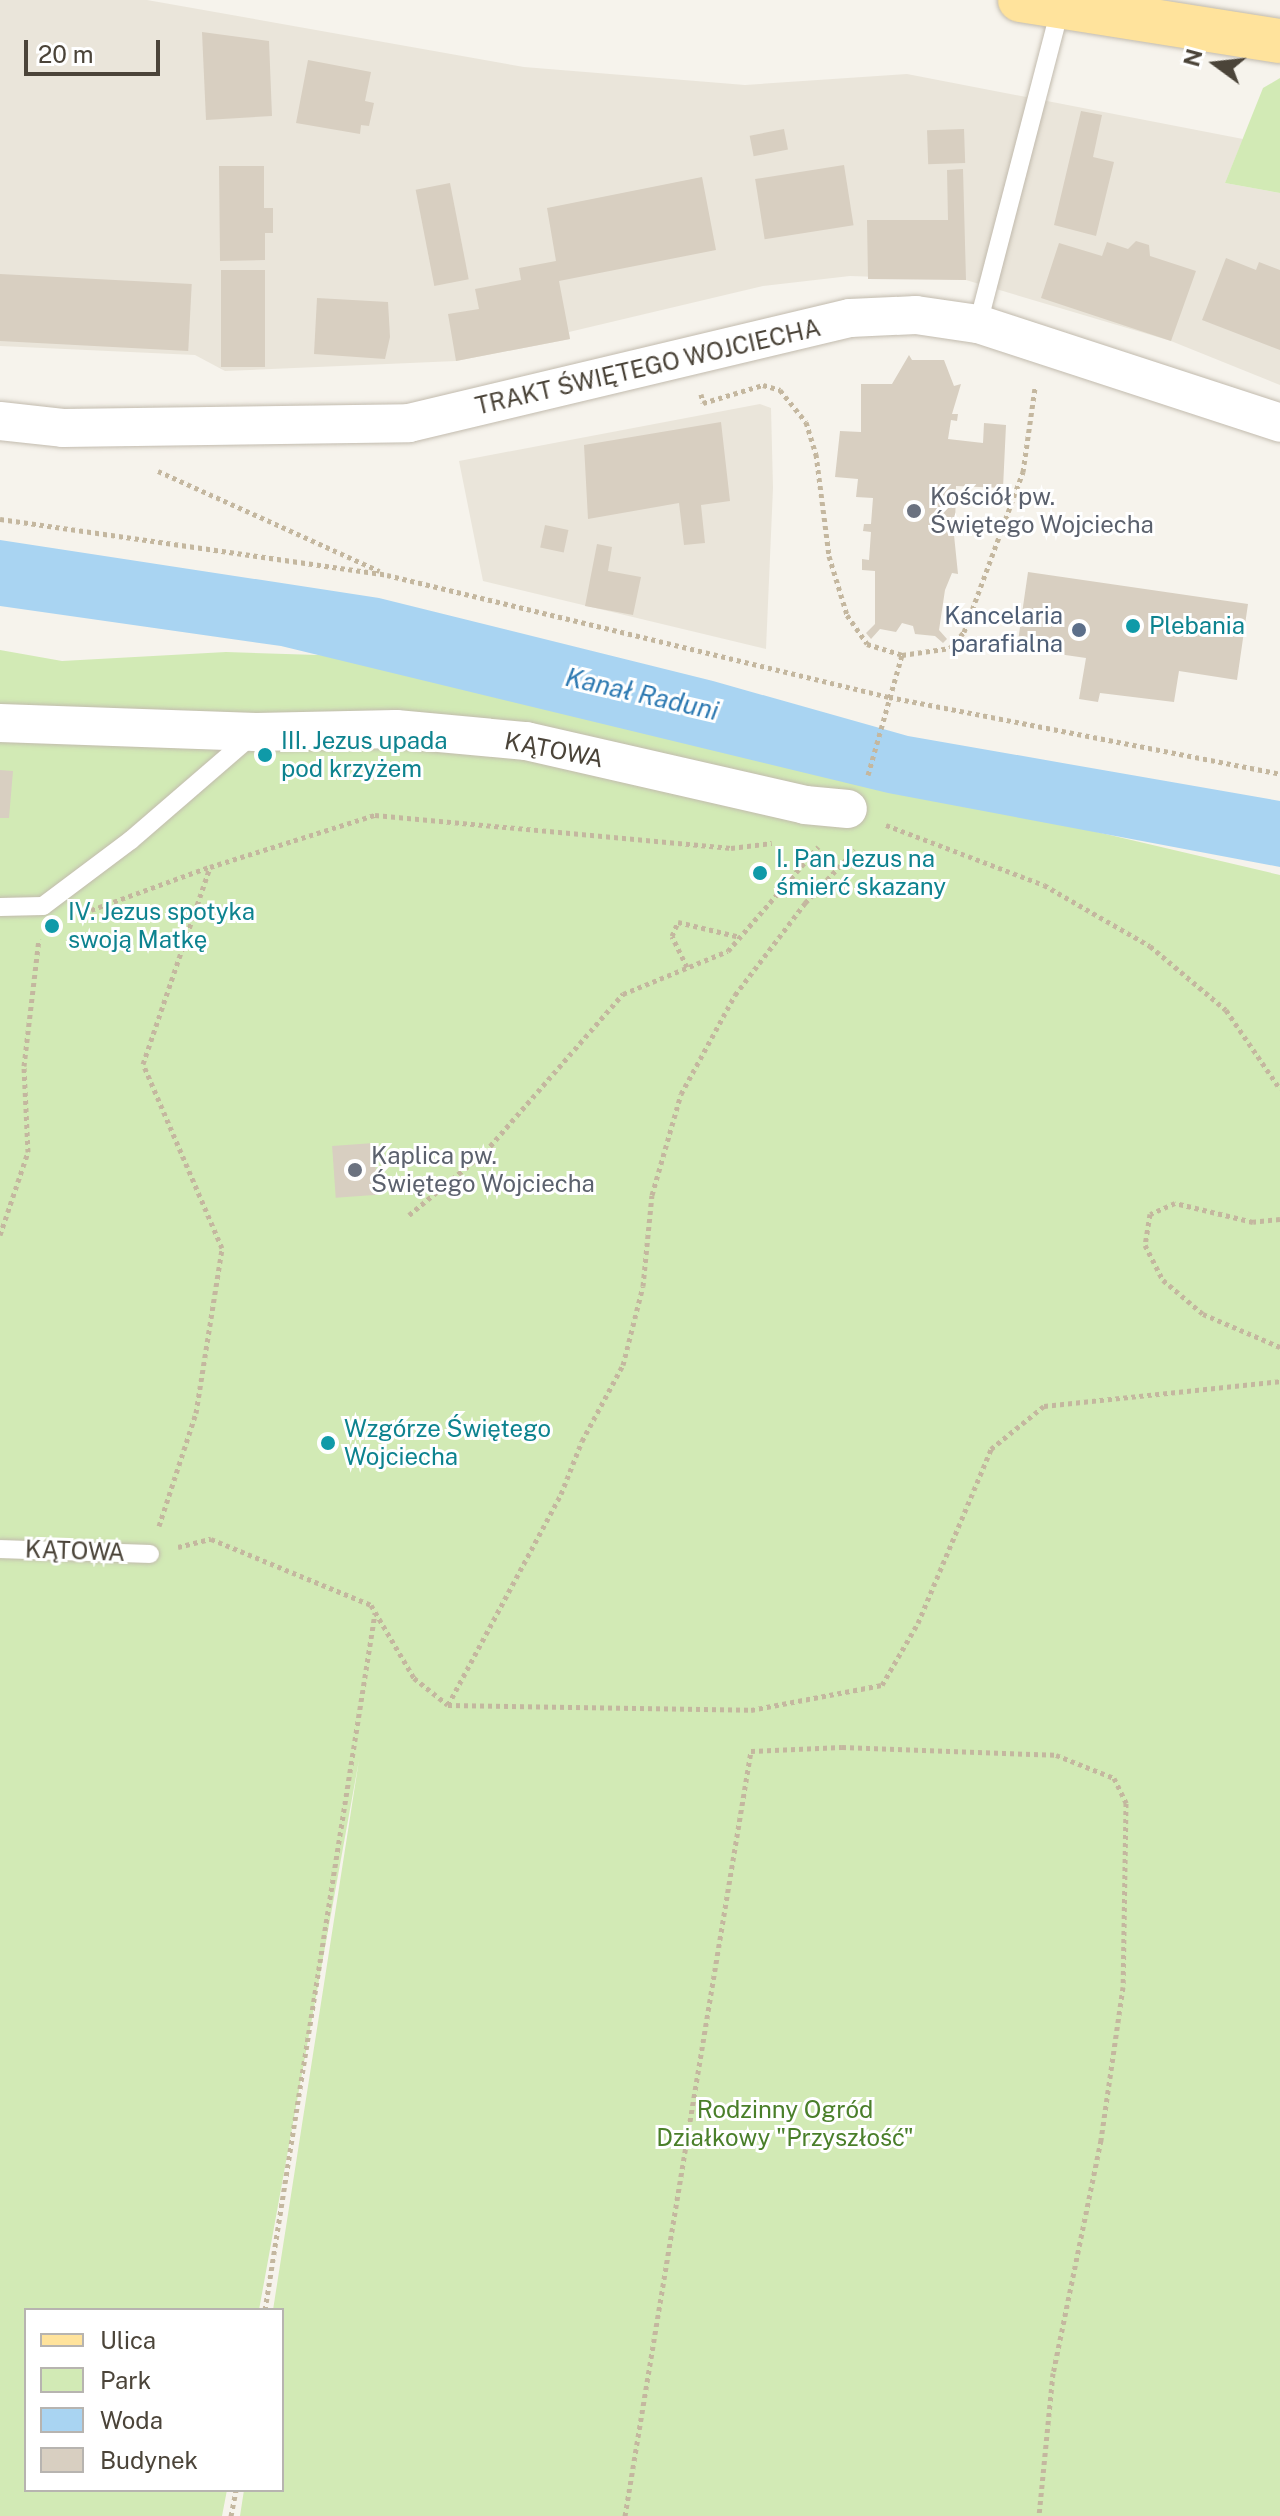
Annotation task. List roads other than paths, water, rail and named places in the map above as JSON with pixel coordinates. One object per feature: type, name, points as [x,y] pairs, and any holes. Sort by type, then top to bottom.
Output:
[{"type":"main road","points":[[1040,3],[1280,41]]},
{"type":"street","name":"TRAKT ŚWIĘTEGO WOJCIECHA","points":[[0,421],[63,428],[409,423],[850,318],[916,315],[978,324],[1280,423]]},
{"type":"street","name":"KĄTOWA","points":[[0,723],[256,732],[396,729],[526,741],[856,814]]},
{"type":"lane","points":[[978,324],[1040,3]]},
{"type":"lane","points":[[0,907],[43,906],[131,840],[256,732]]},
{"type":"lane","name":"KĄTOWA","points":[[0,1549],[150,1554]]},
{"type":"water","name":"Kanał Raduni","points":[[0,540],[379,598],[713,681],[908,736],[1280,801],[1280,867],[888,793],[281,646],[0,606]]},
{"type":"place","name":"Kościół pw. Świętego Wojciecha","points":[[914,511]]},
{"type":"place","name":"Plebania","points":[[1133,626]]},
{"type":"place","name":"Kancelaria parafialna","points":[[1079,630]]},
{"type":"place","name":"III. Jezus upada pod krzyżem","points":[[265,755]]},
{"type":"place","name":"I. Pan Jezus na śmierć skazany","points":[[760,873]]},
{"type":"place","name":"IV. Jezus spotyka swoją Matkę","points":[[52,926]]},
{"type":"place","name":"Kaplica pw. Świętego Wojciecha","points":[[355,1170]]},
{"type":"place","name":"Wzgórze Świętego Wojciecha","points":[[328,1443]]},
{"type":"park label","name":"Rodzinny Ogród Działkowy \"Przyszłość\"","points":[[785,2124]]}]
